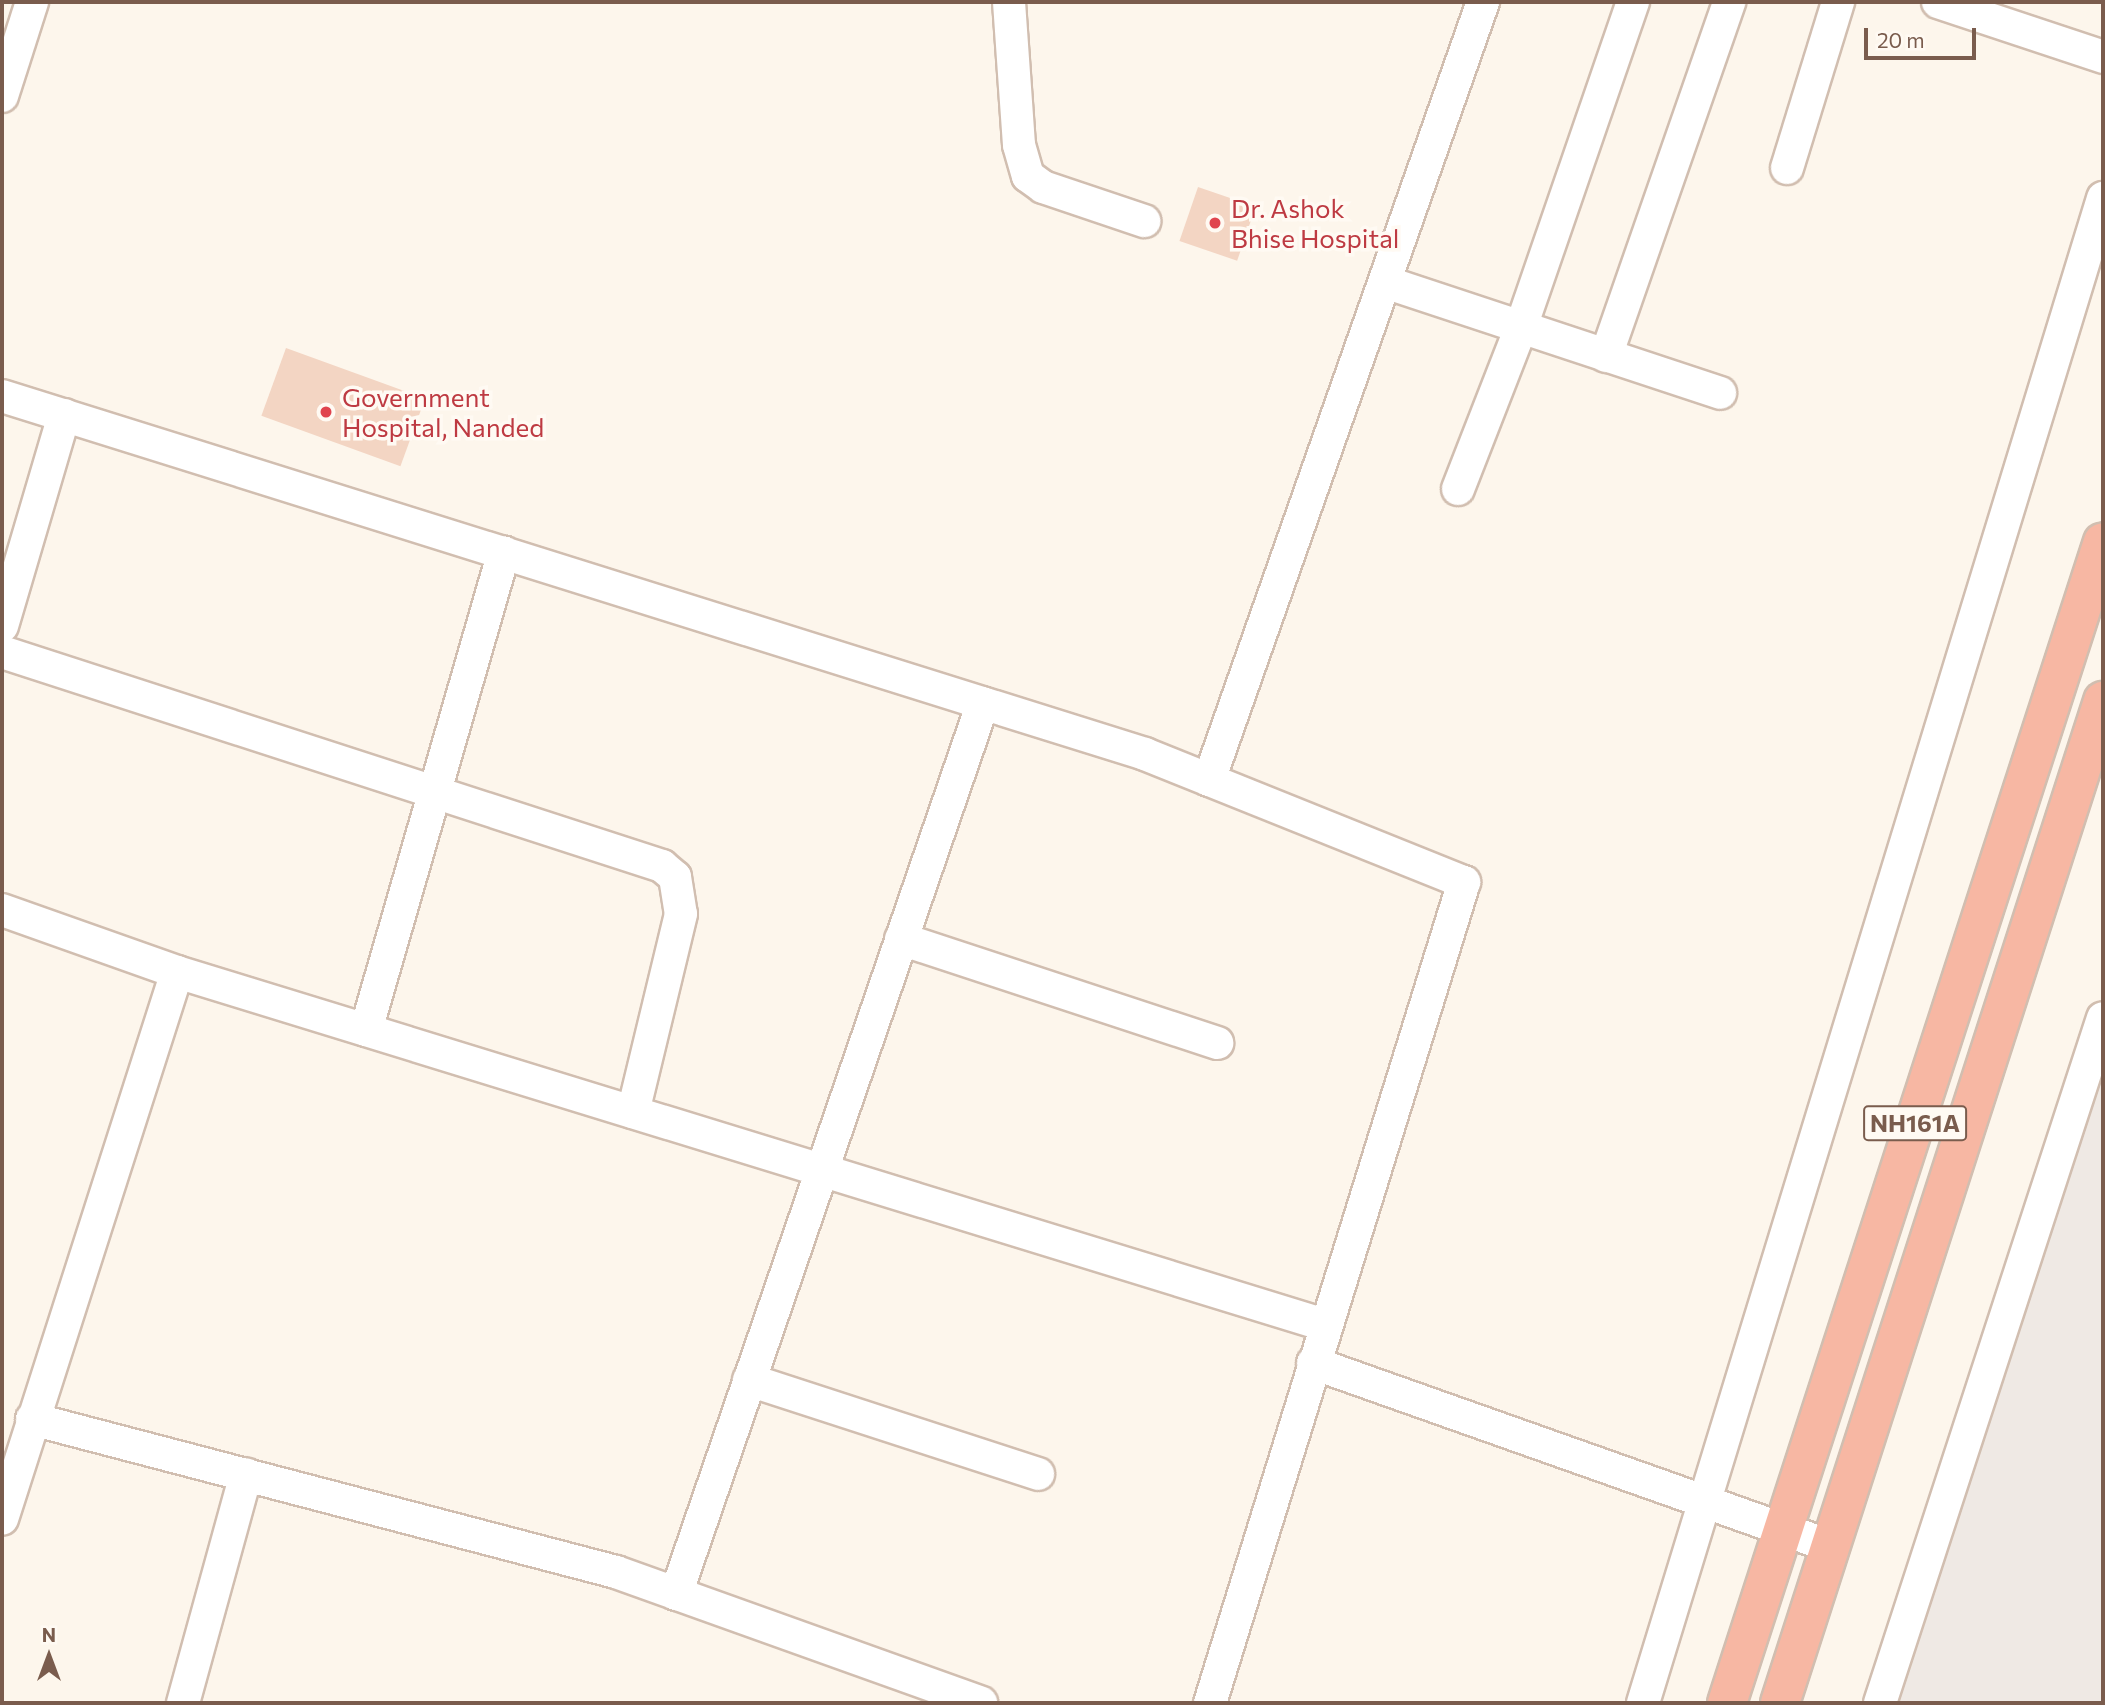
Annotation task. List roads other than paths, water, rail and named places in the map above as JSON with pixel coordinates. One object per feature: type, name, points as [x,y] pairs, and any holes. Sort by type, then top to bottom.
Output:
[{"type":"highway","name":"NH161A","points":[[1727,1703],[2103,542]]},
{"type":"highway","name":"NH161A","points":[[1780,1703],[2103,701]]},
{"type":"street","points":[[2,96],[32,2]]},
{"type":"street","points":[[1009,2],[1019,145],[1028,176],[1043,187],[1144,222]]},
{"type":"street","points":[[1209,780],[1483,2]]},
{"type":"street","points":[[1458,489],[1520,330],[1633,2]]},
{"type":"street","points":[[1606,356],[1729,2]]},
{"type":"street","points":[[1787,168],[1838,2]]},
{"type":"street","points":[[1938,2],[2103,57]]},
{"type":"street","points":[[1643,1703],[1707,1501],[2103,198]]},
{"type":"street","points":[[1385,282],[1520,330],[1720,393]]},
{"type":"street","points":[[2,396],[983,703],[1209,780],[1464,883],[1313,1363],[1210,1703]]},
{"type":"street","points":[[2,626],[64,415]]},
{"type":"street","points":[[366,1030],[504,553]]},
{"type":"street","points":[[2,652],[662,866],[675,877],[681,914],[634,1112]]},
{"type":"street","points":[[676,1594],[983,703]]},
{"type":"street","points":[[2,910],[177,972],[1325,1325]]},
{"type":"street","points":[[901,939],[1217,1043]]},
{"type":"street","points":[[2,1519],[177,972]]},
{"type":"street","points":[[1880,1703],[2103,1018]]},
{"type":"street","points":[[1313,1363],[1830,1546]]},
{"type":"street","points":[[749,1380],[1038,1474]]},
{"type":"street","points":[[32,1419],[616,1572],[965,1701]]},
{"type":"street","points":[[183,1703],[246,1475]]},
{"type":"place","name":"Dr. Ashok Bhise Hospital","points":[[1215,223]]},
{"type":"place","name":"Government Hospital, Nanded","points":[[326,412]]}]
